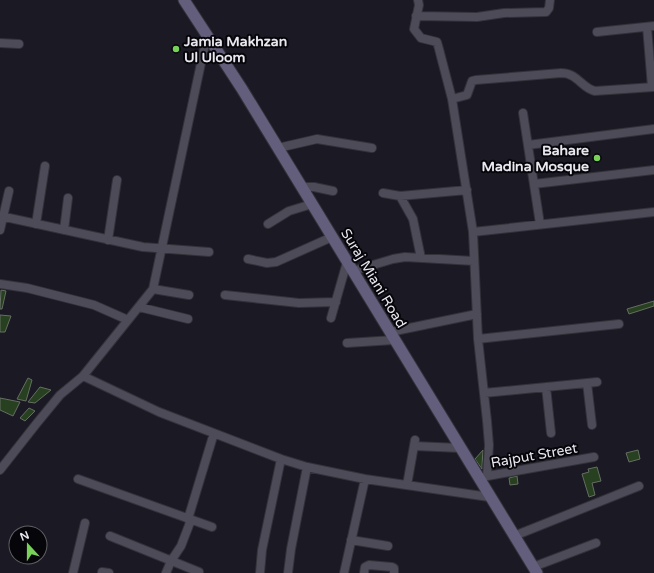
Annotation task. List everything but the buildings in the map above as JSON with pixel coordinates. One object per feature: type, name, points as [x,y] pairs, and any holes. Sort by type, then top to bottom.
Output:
[{"type":"street","name":"Suraj Miani Road","points":[[184,0],[242,89],[460,448],[482,477],[490,497],[535,570]]},
{"type":"street","points":[[418,0],[419,5],[414,29],[421,38],[437,42],[452,99],[473,232],[478,339],[489,445],[482,477]]},
{"type":"street","points":[[416,16],[477,17],[504,13],[546,12],[549,8],[550,0]]},
{"type":"street","points":[[452,99],[467,95],[472,81],[476,80],[561,73],[568,73],[574,76],[590,90],[595,91],[653,87],[651,27],[597,32]]},
{"type":"street","points":[[0,470],[36,423],[60,395],[83,376],[153,289],[207,36]]},
{"type":"street","points":[[0,43],[19,44]]},
{"type":"street","points":[[523,113],[540,224]]},
{"type":"street","points":[[528,144],[654,129]]},
{"type":"street","points":[[278,148],[317,139],[372,148]]},
{"type":"street","points":[[36,224],[45,166]]},
{"type":"street","points":[[534,184],[654,170]]},
{"type":"street","points":[[108,240],[117,180]]},
{"type":"street","points":[[302,188],[310,186],[333,191]]},
{"type":"street","points":[[383,194],[400,196],[467,190]]},
{"type":"street","points":[[0,230],[1,216],[9,191]]},
{"type":"street","points":[[400,196],[413,219],[421,258]]},
{"type":"street","points":[[64,230],[68,198]]},
{"type":"street","points":[[268,224],[289,211],[312,204]]},
{"type":"street","points":[[473,232],[654,212]]},
{"type":"street","points":[[1,216],[143,247],[209,252]]},
{"type":"street","points":[[248,259],[267,263],[276,262],[332,238]]},
{"type":"street","points":[[331,318],[350,267],[404,257],[474,261]]},
{"type":"street","points":[[0,284],[27,288],[94,305],[128,320]]},
{"type":"street","points":[[153,289],[188,295]]},
{"type":"street","points":[[225,295],[299,303],[336,302]]},
{"type":"street","points":[[139,307],[188,319]]},
{"type":"street","points":[[348,343],[392,336],[477,314]]},
{"type":"street","points":[[478,339],[619,324]]},
{"type":"street","points":[[83,376],[159,412],[281,459],[307,467],[365,479],[490,497]]},
{"type":"street","points":[[484,393],[597,382]]},
{"type":"street","points":[[587,383],[592,425]]},
{"type":"street","points":[[546,387],[551,433]]},
{"type":"street","points":[[166,573],[171,561],[181,546],[214,433]]},
{"type":"street","points":[[407,485],[414,443],[460,448]]},
{"type":"street","name":"Rajput Street","points":[[482,477],[594,457]]},
{"type":"street","points":[[260,573],[262,550],[281,459]]},
{"type":"street","points":[[288,573],[291,549],[307,467]]},
{"type":"street","points":[[78,479],[212,527]]},
{"type":"street","points":[[344,573],[365,479]]},
{"type":"street","points":[[514,536],[639,486]]},
{"type":"street","points":[[73,573],[85,523]]},
{"type":"street","points":[[110,536],[198,572]]},
{"type":"street","points":[[351,540],[388,546]]},
{"type":"street","points":[[535,570],[596,543]]},
{"type":"street","points":[[364,573],[365,568],[369,565],[392,567],[394,573]]},
{"type":"place","name":"Jamia Makhzan Ul Uloom","points":[[176,49]]},
{"type":"place","name":"Bahare Madina Mosque","points":[[597,158]]}]
